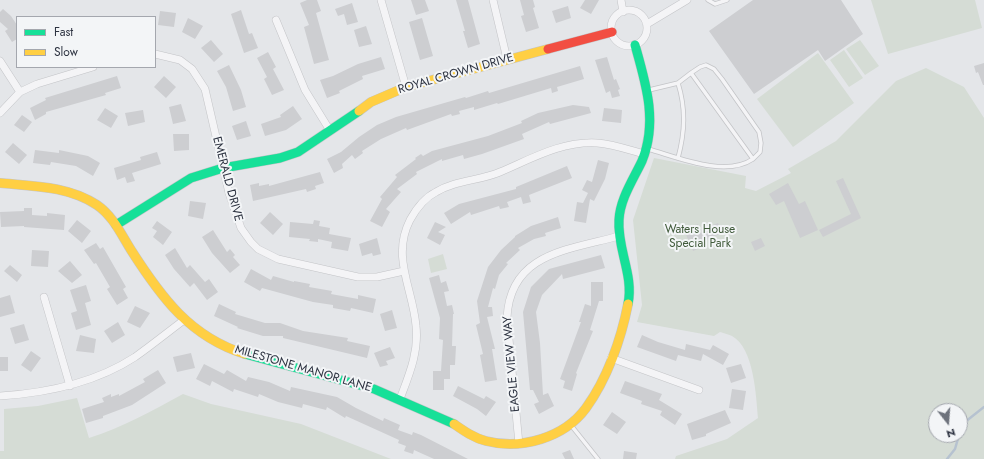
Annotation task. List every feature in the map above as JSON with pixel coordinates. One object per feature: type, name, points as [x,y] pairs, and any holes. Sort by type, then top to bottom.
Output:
[{"type":"street","points":[[381,0],[406,87]]},
{"type":"street","points":[[493,0],[507,59]]},
{"type":"street","points":[[621,0],[623,12]]},
{"type":"street","points":[[647,24],[687,0]]},
{"type":"street","points":[[623,12],[636,12],[643,17],[647,24],[644,37],[635,45],[629,46],[621,44],[616,40],[612,32],[611,24],[613,18],[623,12]]},
{"type":"street","points":[[276,20],[305,90],[329,129]]},
{"type":"street","name":"ROYAL CROWN DRIVE","points":[[116,225],[191,178],[223,168],[280,158],[298,152],[329,129],[371,102],[406,87],[612,32]]},
{"type":"street","name":"MILESTONE MANOR LANE","points":[[0,183],[53,188],[79,194],[103,209],[116,225],[154,282],[184,320],[207,338],[238,353],[346,380],[400,399],[487,441],[519,444],[537,440],[556,432],[577,418],[594,397],[611,358],[630,298],[630,282],[619,236],[619,220],[622,202],[650,137],[651,119],[648,90],[635,45]]},
{"type":"street","name":"EMERALD DRIVE","points":[[156,54],[180,60],[192,68],[205,89],[229,193],[241,228],[258,249],[278,259],[358,277],[377,277],[404,271]]},
{"type":"street","points":[[0,62],[20,92]]},
{"type":"street","points":[[0,113],[20,92],[37,84],[91,68]]},
{"type":"street","points":[[400,399],[412,368],[416,344],[414,309],[401,253],[405,230],[417,208],[435,192],[450,185],[494,174],[549,150],[574,144],[598,143],[645,151]]},
{"type":"street","name":"EAGLE VIEW WAY","points":[[519,444],[507,318],[507,306],[516,284],[524,271],[542,258],[619,236]]},
{"type":"street","points":[[44,297],[70,386]]},
{"type":"street","points":[[0,396],[35,394],[70,386],[114,369],[134,357],[184,320]]},
{"type":"street","points":[[611,358],[699,390]]},
{"type":"lane","points":[[708,0],[715,4],[727,0]]},
{"type":"lane","points":[[645,151],[702,164],[736,167],[753,159],[760,152],[761,143],[759,132],[722,79],[714,69],[706,65],[700,67],[678,83],[648,90]]},
{"type":"lane","points":[[691,73],[753,159]]},
{"type":"lane","points":[[678,83],[682,96],[684,129],[678,158]]},
{"type":"lane","points":[[569,423],[598,459]]},
{"type":"green space","points":[[871,0],[975,0],[982,28],[888,54]]},
{"type":"green space","points":[[860,40],[879,66],[865,75],[846,49]]},
{"type":"green space","points":[[844,50],[863,78],[849,87],[830,60]]},
{"type":"green space","points":[[818,53],[854,103],[793,147],[757,99]]},
{"type":"green space","name":"Waters House Special Park","points":[[926,68],[964,87],[984,118],[984,459],[675,459],[676,456],[727,439],[758,418],[755,385],[749,361],[739,342],[732,336],[720,332],[714,336],[637,322],[642,305],[633,220],[654,158],[746,176],[745,188],[756,191],[791,173],[788,169],[836,141],[896,81]]},
{"type":"green space","points":[[443,254],[447,269],[431,273],[428,259]]},
{"type":"green space","points":[[183,394],[211,404],[301,424],[391,459],[0,459],[0,451],[4,451],[4,409],[38,406],[77,398],[89,438],[126,424]]},
{"type":"building","points":[[307,0],[317,0],[321,11],[316,13],[329,60],[314,64],[304,27],[309,25],[300,3]]},
{"type":"building","points":[[411,0],[425,0],[429,11],[416,15]]},
{"type":"building","points":[[456,0],[468,0],[480,44],[468,48],[463,31],[465,31]]},
{"type":"building","points":[[520,0],[533,0],[535,7],[533,8],[539,28],[526,32],[521,16],[524,15]]},
{"type":"building","points":[[585,0],[599,0],[591,14],[580,8]]},
{"type":"building","points":[[753,0],[841,0],[863,34],[825,61],[818,50],[754,94],[709,31]]},
{"type":"building","points":[[352,3],[358,22],[347,25],[344,14],[338,16],[335,9]]},
{"type":"building","points":[[568,6],[571,18],[556,23],[552,11]]},
{"type":"building","points":[[3,9],[11,16],[16,24],[16,40],[12,42],[5,31],[8,29],[0,22],[0,12]]},
{"type":"building","points":[[241,10],[249,34],[252,33],[258,48],[244,53],[231,14]]},
{"type":"building","points":[[160,11],[176,13],[174,27],[158,25]]},
{"type":"building","points":[[188,18],[203,26],[195,39],[182,32]]},
{"type":"building","points":[[422,18],[433,56],[420,60],[409,22]]},
{"type":"building","points":[[366,26],[372,44],[359,47],[354,30]]},
{"type":"building","points":[[211,40],[223,54],[214,62],[201,48]]},
{"type":"building","points":[[268,52],[276,67],[273,69],[284,90],[272,95],[264,79],[267,77],[257,58]]},
{"type":"building","points":[[381,57],[385,69],[362,76],[363,79],[339,91],[340,93],[327,98],[320,80],[333,76],[358,64]]},
{"type":"building","points":[[607,57],[614,80],[616,79],[620,89],[618,90],[620,96],[612,98],[610,91],[606,93],[595,60]]},
{"type":"building","points":[[984,63],[984,85],[983,85],[974,66]]},
{"type":"building","points":[[229,65],[241,90],[246,107],[233,111],[226,87],[217,71]]},
{"type":"building","points":[[580,66],[584,79],[557,87],[558,91],[552,93],[551,88],[474,110],[474,107],[459,111],[460,114],[452,116],[451,114],[407,130],[406,128],[381,139],[362,151],[363,153],[355,159],[352,155],[342,164],[343,168],[334,173],[327,159],[341,152],[359,137],[377,125],[396,117],[488,91],[489,93]]},
{"type":"building","points":[[117,76],[121,88],[105,93],[106,95],[46,112],[46,114],[35,120],[30,108],[46,100],[45,98]]},
{"type":"building","points":[[164,76],[176,87],[166,98],[154,87]]},
{"type":"building","points":[[181,104],[186,121],[173,124],[169,107]]},
{"type":"building","points":[[573,105],[589,107],[591,113],[550,124],[549,122],[522,134],[524,139],[464,159],[463,155],[442,161],[442,159],[416,172],[417,174],[397,189],[401,192],[386,209],[390,212],[382,227],[370,221],[382,199],[380,197],[397,177],[395,175],[421,154],[423,156],[432,151],[488,136],[522,123],[521,121],[538,113]]},
{"type":"building","points":[[293,106],[302,119],[286,130],[265,136],[261,124],[281,117],[280,115]]},
{"type":"building","points":[[105,108],[118,116],[111,128],[97,120]]},
{"type":"building","points":[[604,108],[622,110],[621,123],[602,121]]},
{"type":"building","points":[[143,110],[145,122],[128,126],[125,113]]},
{"type":"building","points":[[22,115],[32,122],[24,132],[14,125]]},
{"type":"building","points":[[246,121],[251,136],[237,140],[232,126]]},
{"type":"building","points":[[173,134],[189,134],[189,150],[174,151]]},
{"type":"building","points":[[13,143],[27,155],[19,164],[5,152]]},
{"type":"building","points":[[35,150],[59,153],[59,150],[88,156],[100,163],[93,176],[76,166],[51,162],[50,165],[33,163]]},
{"type":"building","points":[[157,152],[161,164],[132,173],[135,181],[127,183],[125,177],[117,180],[114,168],[141,160],[140,157]]},
{"type":"building","points":[[598,160],[609,163],[605,179],[594,201],[590,199],[586,223],[574,221],[577,202],[583,203],[588,193],[582,190],[587,180],[592,182]]},
{"type":"building","points":[[567,166],[572,178],[529,195],[531,202],[523,204],[521,197],[507,202],[509,207],[500,209],[499,206],[471,215],[470,212],[451,224],[444,213],[459,204],[516,189],[516,187]]},
{"type":"building","points":[[320,172],[324,183],[315,186],[316,189],[307,192],[306,189],[253,201],[250,185],[259,183],[259,186],[269,184],[269,186]]},
{"type":"building","points":[[843,178],[861,218],[823,237],[819,230],[851,214],[836,181]]},
{"type":"building","points":[[788,183],[799,204],[805,201],[818,230],[800,238],[784,201],[776,205],[769,194]]},
{"type":"building","points":[[190,201],[206,203],[203,219],[188,216]]},
{"type":"building","points":[[24,208],[32,208],[32,215],[47,216],[47,213],[65,215],[64,230],[24,226],[1,227],[0,212],[24,211]]},
{"type":"building","points":[[270,212],[283,224],[273,235],[260,223]]},
{"type":"building","points":[[558,217],[561,228],[545,233],[546,236],[534,239],[518,248],[520,250],[506,263],[508,264],[499,275],[495,289],[493,288],[488,307],[492,307],[493,316],[487,317],[495,349],[492,349],[497,380],[485,382],[480,355],[483,354],[476,325],[480,323],[477,301],[488,267],[501,250],[515,236],[531,226]]},
{"type":"building","points":[[77,220],[91,231],[82,243],[68,231]]},
{"type":"building","points":[[314,220],[320,221],[319,226],[330,228],[329,234],[351,238],[348,251],[331,248],[332,242],[318,239],[318,242],[309,241],[310,239],[289,237],[290,222],[313,224]]},
{"type":"building","points":[[157,221],[172,232],[163,245],[153,237],[157,231],[152,228]]},
{"type":"building","points":[[435,222],[446,227],[438,232],[445,235],[440,245],[427,238]]},
{"type":"building","points":[[718,223],[722,233],[704,241],[706,246],[693,251],[684,230],[698,224],[700,230]]},
{"type":"building","points":[[213,230],[227,252],[230,249],[235,255],[233,257],[240,265],[230,273],[212,253],[202,237]]},
{"type":"building","points":[[377,238],[381,254],[373,256],[372,253],[362,256],[359,244]]},
{"type":"building","points":[[761,238],[765,246],[755,251],[751,242]]},
{"type":"building","points":[[96,243],[100,249],[103,247],[126,287],[123,289],[128,298],[117,305],[107,289],[110,287],[96,263],[94,264],[84,250]]},
{"type":"building","points":[[175,248],[187,268],[190,265],[205,282],[209,279],[218,292],[207,300],[194,283],[190,287],[174,269],[165,255]]},
{"type":"building","points":[[32,250],[49,251],[48,267],[31,266]]},
{"type":"building","points":[[601,255],[605,268],[563,279],[562,274],[542,295],[536,312],[540,343],[543,395],[548,393],[554,406],[539,414],[534,404],[539,402],[533,390],[530,390],[523,312],[531,287],[549,269]]},
{"type":"building","points":[[70,261],[82,275],[72,283],[58,271]]},
{"type":"building","points":[[10,265],[22,275],[17,282],[4,271]]},
{"type":"building","points":[[251,269],[271,280],[273,276],[294,282],[310,284],[309,287],[332,291],[331,294],[358,299],[358,295],[376,299],[373,313],[351,308],[350,311],[333,308],[333,305],[313,302],[262,288],[260,291],[244,282]]},
{"type":"building","points":[[439,275],[441,283],[446,281],[449,291],[444,292],[447,306],[452,305],[454,314],[452,346],[456,346],[455,365],[450,365],[450,379],[444,379],[444,390],[433,390],[433,371],[441,371],[443,340],[439,339],[440,318],[429,278]]},
{"type":"building","points":[[591,282],[603,282],[603,301],[599,301],[590,330],[593,331],[576,373],[572,391],[563,388],[565,381],[560,379],[581,322],[579,322],[585,304],[591,306]]},
{"type":"building","points":[[86,285],[91,301],[85,303],[91,325],[76,330],[71,313],[77,311],[70,290]]},
{"type":"building","points":[[10,295],[15,313],[0,317],[0,298]]},
{"type":"building","points":[[219,304],[236,312],[235,314],[265,323],[280,323],[303,331],[348,338],[347,341],[370,346],[367,358],[283,338],[283,336],[263,336],[237,328],[238,327],[214,316]]},
{"type":"building","points":[[135,306],[150,313],[140,328],[127,322]]},
{"type":"building","points":[[392,310],[397,328],[385,331],[380,314]]},
{"type":"building","points":[[118,322],[125,335],[112,343],[104,331]]},
{"type":"building","points":[[24,324],[29,340],[15,344],[10,328]]},
{"type":"building","points":[[80,335],[96,339],[94,353],[76,351]]},
{"type":"building","points":[[642,335],[658,342],[685,350],[686,344],[710,350],[713,345],[729,354],[723,365],[703,354],[701,361],[678,355],[676,361],[637,347]]},
{"type":"building","points":[[390,347],[395,358],[386,361],[388,365],[380,367],[374,353]]},
{"type":"building","points":[[31,351],[41,358],[31,372],[21,365]]},
{"type":"building","points":[[191,353],[195,368],[177,372],[173,357]]},
{"type":"building","points":[[0,357],[8,357],[8,371],[0,371]]},
{"type":"building","points":[[204,364],[224,374],[227,370],[246,381],[248,377],[269,382],[290,391],[291,387],[337,397],[383,421],[384,418],[400,425],[398,430],[412,435],[413,432],[421,435],[468,459],[434,459],[414,450],[413,454],[404,451],[406,446],[398,443],[399,440],[346,416],[345,418],[327,407],[326,410],[303,404],[302,408],[278,402],[259,394],[258,397],[234,389],[233,392],[212,381],[210,386],[196,379]]},
{"type":"building","points":[[741,364],[746,378],[731,383],[726,368]]},
{"type":"building","points":[[158,370],[166,383],[132,405],[103,416],[103,418],[86,423],[82,409],[104,402],[102,398],[111,394],[111,397],[119,394],[119,396],[145,382],[143,379]]},
{"type":"building","points":[[625,381],[662,394],[659,400],[682,414],[675,425],[660,415],[662,411],[641,404],[642,401],[620,393]]},
{"type":"building","points":[[458,386],[484,399],[486,396],[496,402],[486,416],[477,409],[453,396]]},
{"type":"building","points":[[732,389],[746,391],[743,410],[729,408]]},
{"type":"building","points":[[725,410],[731,423],[706,434],[706,436],[692,440],[687,424]]},
{"type":"building","points":[[612,412],[626,422],[617,434],[603,425]]},
{"type":"building","points":[[570,450],[574,459],[565,459],[562,453]]},
{"type":"building","points":[[624,451],[637,453],[636,459],[623,459]]},
{"type":"waterway","points":[[968,420],[984,407]]},
{"type":"waterway","points":[[947,459],[955,449],[957,443]]},
{"type":"traffic: fast","points":[[628,304],[629,283],[620,241],[619,220],[624,197],[642,161],[647,146],[650,117],[649,103],[643,74],[635,45]]},
{"type":"traffic: fast","points":[[116,225],[191,178],[223,168],[280,158],[298,152],[359,111]]},
{"type":"traffic: fast","points":[[245,354],[374,389],[454,424]]},
{"type":"traffic: slow","points":[[359,111],[371,102],[406,87],[548,49]]},
{"type":"traffic: slow","points":[[0,183],[38,186],[63,190],[86,199],[103,209],[108,214],[154,284],[179,313],[208,337],[226,347],[245,354]]},
{"type":"traffic: slow","points":[[454,424],[469,434],[482,440],[513,444],[541,439],[566,427],[586,408],[594,397],[607,372],[617,345],[628,304]]},
{"type":"traffic: jam","points":[[548,49],[612,32]]}]
